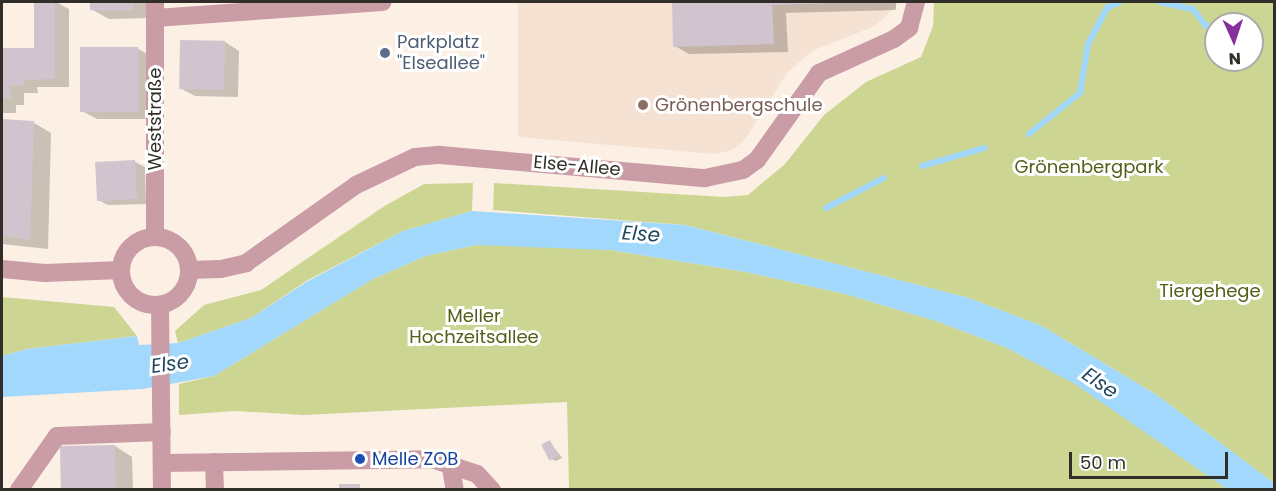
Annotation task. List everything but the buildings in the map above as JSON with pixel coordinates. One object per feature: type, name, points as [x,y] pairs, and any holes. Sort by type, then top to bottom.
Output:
[{"type":"street","points":[[155,10],[382,2]]},
{"type":"street","name":"Else-Allee","points":[[189,270],[221,269],[246,262],[356,185],[415,157],[440,155],[705,178],[743,171],[757,160],[819,73],[894,39],[909,28],[916,2]]},
{"type":"street","name":"Weststraße","points":[[155,10],[155,237]]},
{"type":"street","points":[[155,237],[175,243],[182,250],[189,270],[184,290],[160,304],[137,299],[124,283],[121,270],[135,244],[155,237]]},
{"type":"street","points":[[2,269],[45,273],[121,270]]},
{"type":"street","points":[[160,304],[162,489]]},
{"type":"street","points":[[20,489],[57,436],[162,432]]},
{"type":"street","points":[[162,463],[406,458],[450,463],[492,489]]},
{"type":"street","points":[[214,462],[215,489]]},
{"type":"street","points":[[450,463],[455,489]]},
{"type":"shaded area","name":"Grönenbergschule","points":[[518,2],[897,2],[897,5],[875,26],[812,51],[787,73],[746,138],[732,150],[715,154],[518,137]]},
{"type":"green space","name":"Grönenbergpark","points":[[934,2],[1274,2],[1274,483],[1157,395],[1042,326],[969,298],[685,225],[493,210],[494,183],[724,197],[748,195],[785,164],[824,115],[866,82],[921,57],[933,26]]},
{"type":"green space","points":[[473,183],[472,211],[403,231],[308,280],[251,318],[178,343],[175,331],[204,305],[261,290],[383,207],[424,184]]},
{"type":"green space","name":"Meller Hochzeitsallee","points":[[511,244],[610,250],[746,272],[845,294],[939,322],[1007,348],[1076,384],[1227,489],[569,489],[567,402],[304,415],[235,411],[179,415],[179,384],[214,376],[373,279],[426,256],[476,245]]},
{"type":"green space","points":[[2,297],[114,307],[137,336],[27,349],[2,356]]},
{"type":"water","name":"Else","points":[[472,211],[685,225],[969,298],[1042,326],[1157,395],[1274,483],[1274,489],[1227,489],[1075,384],[1007,348],[939,322],[845,294],[746,272],[610,250],[476,245],[426,256],[373,279],[214,376],[143,389],[2,397],[2,356],[27,349],[137,336],[139,345],[178,343],[251,318],[308,281],[403,231]]},
{"type":"waterway","points":[[1029,134],[1080,93],[1088,44],[1107,8],[1120,2]]},
{"type":"waterway","points":[[1159,2],[1193,9],[1204,23]]},
{"type":"waterway","points":[[922,166],[984,148]]},
{"type":"waterway","points":[[826,208],[884,178]]},
{"type":"place","name":"Parkplatz \"Elseallee\"","points":[[385,53]]},
{"type":"place","name":"Grönenbergschule","points":[[643,105]]},
{"type":"place","name":"Melle ZOB","points":[[360,459]]},
{"type":"park label","name":"Tiergehege","points":[[1210,291]]}]
